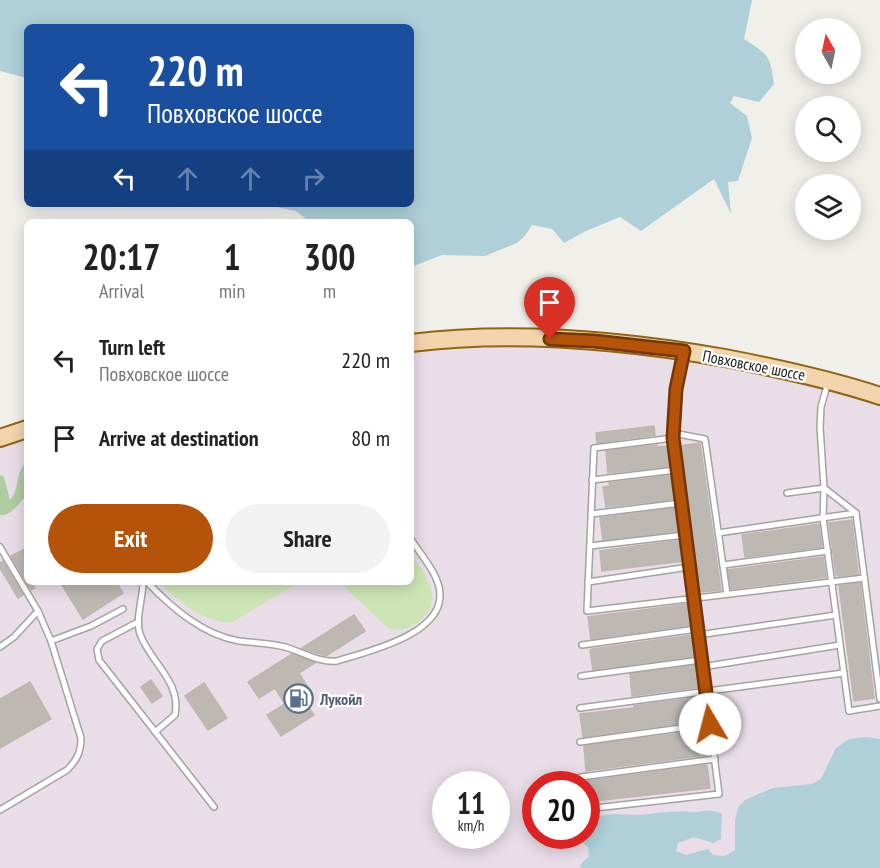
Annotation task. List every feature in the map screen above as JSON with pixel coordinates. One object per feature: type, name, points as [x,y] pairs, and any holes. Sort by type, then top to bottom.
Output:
[{"type":"main road","name":"Повховское шоссе","points":[[414,343],[474,338],[528,338],[594,341],[684,351],[829,380],[880,396]]},
{"type":"main road","points":[[0,438],[24,430]]},
{"type":"lane","points":[[600,807],[719,794],[673,435],[678,377],[684,351]]},
{"type":"lane","points":[[829,380],[821,408],[820,427],[824,488],[823,518],[849,711],[880,706]]},
{"type":"lane","points":[[726,594],[705,439],[673,435],[594,448],[587,611],[864,578]]},
{"type":"lane","points":[[592,480],[676,470]]},
{"type":"lane","points":[[787,493],[824,488],[856,513],[878,668],[880,699]]},
{"type":"lane","points":[[591,514],[681,503]]},
{"type":"lane","points":[[718,533],[856,513]]},
{"type":"lane","points":[[590,546],[685,534]]},
{"type":"lane","points":[[150,585],[192,621],[221,636],[239,641],[268,643],[326,662],[337,661],[407,636],[423,626],[439,609],[441,598],[439,585],[414,544]]},
{"type":"lane","points":[[0,547],[38,611],[51,641],[81,738],[81,750],[67,770],[0,810]]},
{"type":"lane","points":[[723,565],[828,551]]},
{"type":"lane","points":[[588,582],[689,567]]},
{"type":"lane","points":[[145,585],[138,622],[141,636],[170,683],[176,703],[175,715],[155,732]]},
{"type":"lane","points":[[51,641],[91,626],[123,609]]},
{"type":"lane","points":[[0,647],[14,637],[38,611]]},
{"type":"lane","points":[[582,645],[836,615]]},
{"type":"lane","points":[[138,622],[102,641],[98,654],[102,665],[213,807]]},
{"type":"lane","points":[[702,667],[840,645]]},
{"type":"lane","points":[[582,676],[701,660]]},
{"type":"lane","points":[[580,708],[844,673]]},
{"type":"lane","points":[[580,742],[710,724]]},
{"type":"lane","points":[[600,774],[715,759]]},
{"type":"shaded area","points":[[594,341],[880,396],[880,868],[0,868],[0,438],[24,430],[24,585],[414,585],[414,343]]},
{"type":"green space","points":[[23,466],[24,499],[8,514],[0,515],[0,475],[4,477],[10,500]]},
{"type":"green space","points":[[414,558],[429,582],[432,600],[425,616],[419,622],[404,629],[388,628],[342,585],[414,585]]},
{"type":"green space","points":[[162,585],[294,585],[231,623],[220,622],[201,615]]},
{"type":"water","points":[[0,0],[752,0],[744,39],[767,57],[774,84],[759,102],[734,96],[730,103],[747,116],[752,138],[738,181],[728,182],[731,214],[714,179],[641,231],[620,217],[564,243],[552,229],[532,225],[517,243],[485,256],[442,255],[414,266],[414,219],[306,219],[296,211],[277,207],[414,207],[414,24],[24,24],[24,77],[0,71]]},
{"type":"water","points":[[866,737],[880,739],[880,868],[581,868],[580,865],[589,856],[588,849],[600,849],[600,816],[615,814],[717,812],[722,814],[721,839],[713,843],[694,837],[678,843],[676,851],[686,855],[708,849],[713,855],[725,856],[735,850],[735,821],[738,808],[745,800],[773,788],[812,784],[821,779],[836,748],[849,739]]},
{"type":"building","points":[[654,426],[655,435],[597,443],[596,433]]},
{"type":"building","points":[[700,443],[721,590],[701,592],[696,559],[694,560],[679,446]]},
{"type":"building","points":[[657,445],[657,447],[669,446],[672,466],[608,473],[606,451]]},
{"type":"building","points":[[673,475],[676,499],[606,507],[603,487],[610,486],[609,483]]},
{"type":"building","points":[[677,508],[680,531],[603,540],[600,518]]},
{"type":"building","points":[[852,520],[858,574],[838,576],[836,575],[829,523]]},
{"type":"building","points":[[819,524],[822,547],[745,557],[742,535]]},
{"type":"building","points":[[681,540],[684,561],[602,571],[600,551]]},
{"type":"building","points":[[24,550],[24,578],[11,556]]},
{"type":"building","points":[[823,557],[826,577],[731,589],[728,570]]},
{"type":"building","points":[[3,561],[23,595],[18,598],[0,568],[0,563]]},
{"type":"building","points":[[860,583],[874,698],[854,701],[839,586]]},
{"type":"building","points":[[62,585],[118,585],[123,593],[83,619]]},
{"type":"building","points":[[688,604],[691,625],[591,639],[588,617]]},
{"type":"building","points":[[354,615],[365,631],[326,656],[302,648]]},
{"type":"building","points":[[692,635],[696,656],[593,670],[590,650],[592,649]]},
{"type":"building","points":[[292,654],[315,663],[299,673],[309,689],[300,694],[314,715],[281,736],[267,715],[285,704],[275,688],[259,698],[248,682]]},
{"type":"building","points":[[697,665],[700,687],[632,696],[630,674]]},
{"type":"building","points":[[151,680],[162,696],[152,703],[141,687]]},
{"type":"building","points":[[30,682],[51,719],[0,748],[0,699]]},
{"type":"building","points":[[204,683],[227,718],[208,730],[185,696]]},
{"type":"building","points":[[700,697],[703,720],[583,737],[580,714]]},
{"type":"building","points":[[704,730],[708,754],[586,771],[584,746]]},
{"type":"building","points":[[707,765],[710,788],[600,800],[600,779]]},
{"type":"place","name":"Лукойл","points":[[299,699]]},
{"type":"route","points":[[550,339],[594,341],[684,351],[676,389],[673,438],[710,724]]}]
